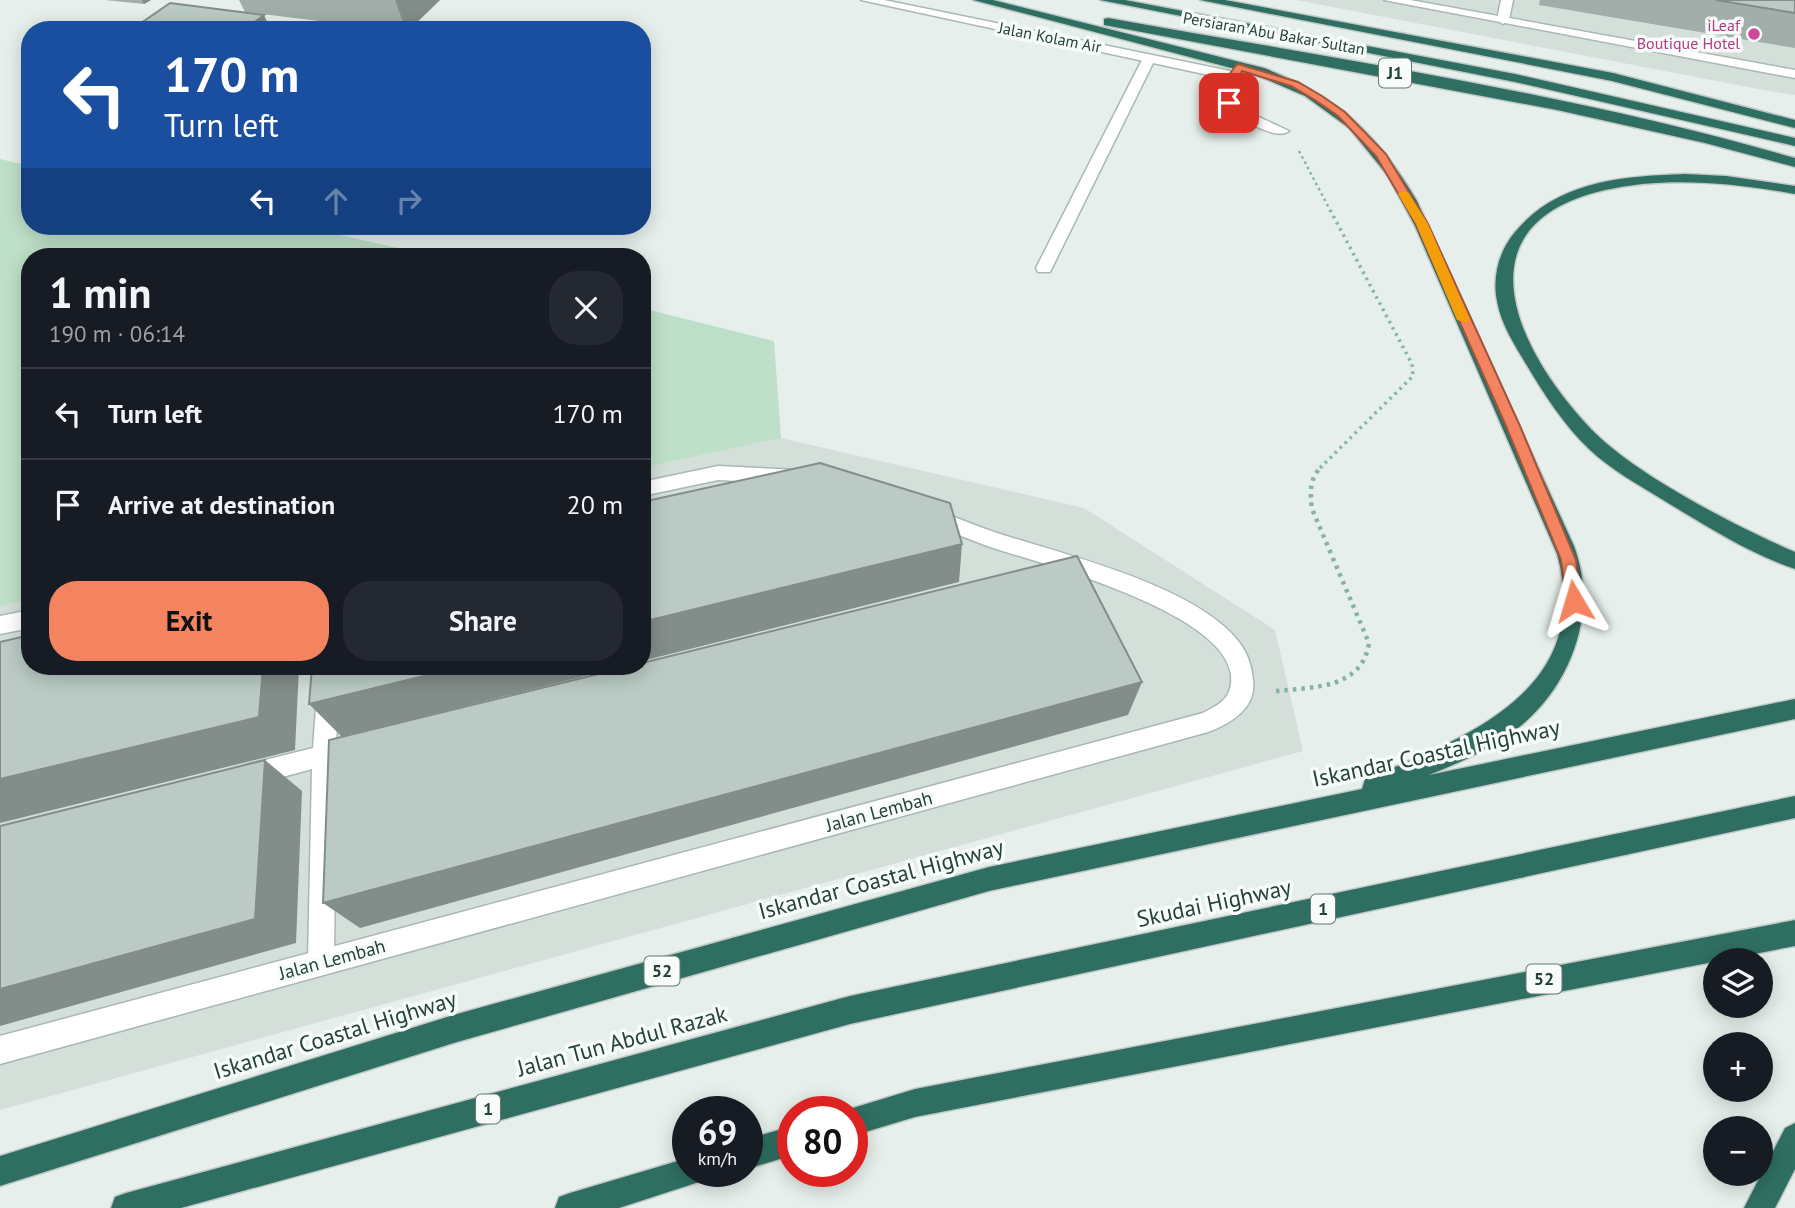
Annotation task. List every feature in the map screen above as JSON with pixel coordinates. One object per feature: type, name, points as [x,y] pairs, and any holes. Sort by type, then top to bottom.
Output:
[{"type":"highway","points":[[979,0],[1236,71],[1294,84],[1319,98],[1349,121],[1380,154],[1422,224],[1513,426],[1569,560],[1574,601],[1567,639],[1553,674],[1531,705],[1494,735],[1333,805]]},
{"type":"highway","name":"Persiaran Abu Bakar Sultan","points":[[990,0],[1372,68],[1673,132],[1795,163]]},
{"type":"highway","name":"Persiaran Abu Bakar Sultan","points":[[1106,0],[1515,78],[1795,142]]},
{"type":"highway","points":[[1206,0],[1613,77],[1795,124]]},
{"type":"highway","points":[[1795,190],[1724,180],[1676,178],[1625,182],[1574,195],[1547,207],[1523,226],[1509,254],[1502,281],[1504,301],[1517,335],[1560,403],[1587,436],[1616,464],[1749,542],[1795,561]]},
{"type":"highway","name":"Iskandar Coastal Highway","points":[[0,1171],[457,1028],[989,879],[1795,709]]},
{"type":"highway","name":"Skudai Highway","points":[[850,1010],[1795,807]]},
{"type":"highway","name":"52","points":[[868,1117],[915,1103],[1679,953],[1795,933]]},
{"type":"highway","name":"Jalan Tun Abdul Razak","points":[[126,1208],[850,1010]]},
{"type":"highway","points":[[1759,1208],[1795,1138]]},
{"type":"highway","points":[[570,1208],[672,1177]]},
{"type":"street","name":"Jalan Kolam Air","points":[[867,0],[1150,57],[1236,71]]},
{"type":"street","points":[[1390,0],[1795,74]]},
{"type":"street","points":[[1503,20],[1507,0]]},
{"type":"street","points":[[1044,268],[1150,57]]},
{"type":"street","points":[[1236,71],[1229,103],[1243,115],[1282,131]]},
{"type":"street","points":[[651,487],[718,473],[793,475],[817,482]]},
{"type":"street","points":[[744,495],[793,475]]},
{"type":"street","points":[[905,508],[1074,565],[1157,597],[1220,634],[1240,657],[1245,677],[1241,696]]},
{"type":"street","points":[[1034,575],[1074,565]]},
{"type":"street","points":[[0,625],[21,621]]},
{"type":"street","points":[[321,961],[324,755],[329,675]]},
{"type":"street","name":"Jalan Lembah","points":[[0,1050],[1208,722],[1232,708],[1241,696]]},
{"type":"street","points":[[229,780],[377,742]]},
{"type":"path","points":[[1241,696],[1333,684],[1352,677],[1369,656],[1369,643],[1312,509],[1310,488],[1314,474],[1407,385],[1413,376],[1412,364],[1295,143]]},
{"type":"shaded area","points":[[1296,0],[1795,0],[1795,95],[1774,92]]},
{"type":"shaded area","points":[[781,438],[1084,508],[1275,630],[1303,751],[0,1110],[0,606],[21,602],[21,675],[651,675],[651,466]]},
{"type":"green space","points":[[0,159],[21,164],[21,235],[340,235],[398,248],[21,248],[21,602],[0,606]]},
{"type":"green space","points":[[651,310],[774,341],[781,438],[651,466]]},
{"type":"building","points":[[1716,0],[1795,0],[1795,13]]},
{"type":"building","points":[[170,3],[264,15],[256,21],[144,21]]},
{"type":"building","points":[[820,463],[950,503],[962,544],[651,620],[651,500]]},
{"type":"building","points":[[1077,556],[1142,682],[323,903],[329,740],[594,675],[651,675],[651,661]]},
{"type":"building","points":[[21,637],[21,675],[262,675],[259,717],[0,779],[0,642]]},
{"type":"building","points":[[311,675],[428,675],[309,704]]},
{"type":"building","points":[[265,760],[255,919],[0,989],[0,826]]},
{"type":"slow traffic","points":[[1404,194],[1422,224],[1464,320]]},
{"type":"place","name":"iLeaf Boutique Hotel","points":[[1754,34]]},
{"type":"route","points":[[1229,103],[1233,76],[1238,67],[1259,71],[1294,84],[1319,98],[1364,135],[1380,154],[1422,224],[1479,357],[1513,426],[1569,560],[1574,601]]}]
